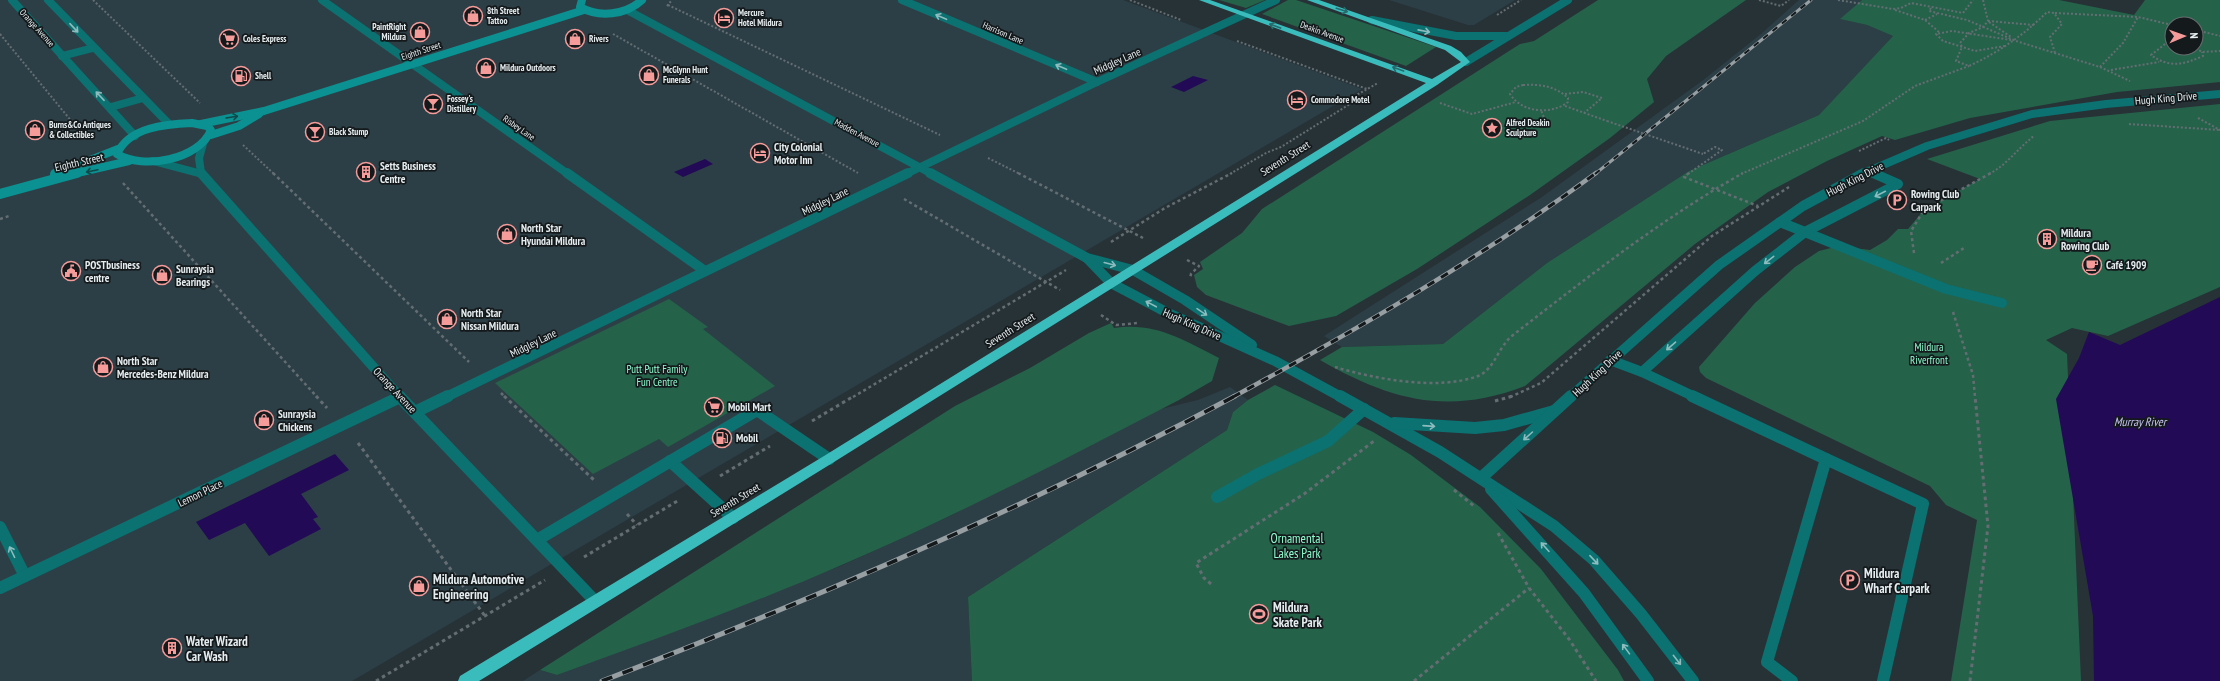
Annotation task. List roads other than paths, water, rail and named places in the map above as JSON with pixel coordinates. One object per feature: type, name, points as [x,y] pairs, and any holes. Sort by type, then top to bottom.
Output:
[{"type":"highway","name":"Deakin Avenue","points":[[1203,0],[1434,82]]},
{"type":"highway","points":[[1312,0],[1372,20],[1451,50],[1466,62]]},
{"type":"highway","name":"Seventh Street","points":[[466,681],[829,459],[1466,62]]},
{"type":"street","name":"Orange Avenue","points":[[12,0],[62,56],[111,107],[135,136]]},
{"type":"street","points":[[48,0],[93,48],[169,124]]},
{"type":"street","name":"Risbey Lane","points":[[322,0],[705,271]]},
{"type":"street","points":[[582,0],[580,7],[584,10],[598,14],[627,10],[642,0]]},
{"type":"street","name":"Harrison Lane","points":[[902,0],[1097,82]]},
{"type":"street","name":"Midgley Lane","points":[[415,412],[486,379],[705,271],[1097,82],[1276,0]]},
{"type":"street","name":"Seventh Street","points":[[1466,62],[1568,0]]},
{"type":"street","name":"Eighth Street","points":[[33,184],[118,149],[135,136],[169,124],[201,124],[226,117],[264,111],[584,10]]},
{"type":"street","name":"Madden Avenue","points":[[627,10],[921,167],[1087,258],[1133,270]]},
{"type":"street","points":[[1372,20],[1456,36],[1508,36]]},
{"type":"street","name":"Orange Avenue","points":[[62,56],[93,48]]},
{"type":"street","name":"Hugh King Drive","points":[[1481,478],[1610,360],[1719,265],[1803,206],[1868,171],[1912,151],[2032,114],[2106,104],[2220,94]]},
{"type":"street","points":[[111,107],[143,98]]},
{"type":"street","name":"Eighth Street","points":[[211,135],[239,126],[264,111]]},
{"type":"street","points":[[153,161],[201,173],[199,158],[203,144],[211,135],[211,130],[201,124]]},
{"type":"street","name":"Eighth Street","points":[[0,194],[33,184],[129,161],[153,161],[181,154],[203,144]]},
{"type":"street","points":[[118,149],[117,154],[121,158],[129,161]]},
{"type":"street","points":[[1642,372],[1755,271],[1804,232],[1898,184],[1868,171]]},
{"type":"street","name":"Orange Avenue","points":[[201,173],[400,397],[595,602]]},
{"type":"street","points":[[1780,222],[1946,289],[2002,303]]},
{"type":"street","name":"Madden Avenue","points":[[1087,258],[1111,283]]},
{"type":"street","name":"Hugh King Drive","points":[[1133,270],[1185,300],[1275,361]]},
{"type":"street","name":"Hugh King Drive","points":[[1111,283],[1166,312],[1275,361],[1390,423],[1481,478],[1554,526],[1581,547],[1641,614],[1693,681]]},
{"type":"street","points":[[1610,360],[1642,372],[1923,504],[1883,681]]},
{"type":"street","name":"Lemon Place","points":[[0,588],[400,397]]},
{"type":"street","points":[[1217,497],[1258,474],[1328,441],[1364,409]]},
{"type":"street","points":[[537,540],[757,410],[829,459]]},
{"type":"street","name":"Hugh King Drive","points":[[1390,423],[1475,428],[1504,425],[1557,410]]},
{"type":"street","points":[[1792,681],[1767,662],[1826,459]]},
{"type":"street","points":[[670,461],[733,518]]},
{"type":"street","name":"Hugh King Drive","points":[[1481,478],[1584,593],[1648,681]]},
{"type":"street","points":[[0,527],[25,576]]},
{"type":"water","points":[[1193,76],[1208,80],[1184,92],[1171,87]]},
{"type":"water","points":[[705,159],[713,164],[683,177],[674,172]]},
{"type":"water","name":"Murray River","points":[[2220,297],[2220,681],[2094,681],[2093,616],[2056,399],[2079,358],[2089,332],[2120,345]]},
{"type":"water","points":[[335,454],[349,470],[301,494],[318,517],[313,519],[321,529],[269,556],[245,523],[209,540],[196,522]]},
{"type":"railway","points":[[1595,174],[1811,0]]},
{"type":"railway","points":[[1233,397],[1372,319],[1464,263],[1553,204],[1596,173]]},
{"type":"railway","points":[[602,681],[763,617],[923,549],[1080,475],[1235,396]]},
{"type":"place","name":"8th Street Tattoo","points":[[473,16]]},
{"type":"place","name":"Mercure Hotel Mildura","points":[[724,18]]},
{"type":"place","name":"PaintRight Mildura","points":[[420,32]]},
{"type":"place","name":"Coles Express","points":[[229,39]]},
{"type":"place","name":"Rivers","points":[[575,39]]},
{"type":"place","name":"Mildura Outdoors","points":[[486,68]]},
{"type":"place","name":"McGlynn Hunt Funerals","points":[[649,75]]},
{"type":"place","name":"Shell","points":[[241,76]]},
{"type":"place","name":"Commodore Motel","points":[[1297,100]]},
{"type":"place","name":"Fossey's Distillery","points":[[433,104]]},
{"type":"place","name":"Alfred Deakin Sculpture","points":[[1492,128]]},
{"type":"place","name":"Burns&Co Antiques & Collectibles","points":[[35,130]]},
{"type":"place","name":"Black Stump","points":[[315,132]]},
{"type":"place","name":"City Colonial Motor Inn","points":[[760,153]]},
{"type":"place","name":"Setts Business Centre","points":[[366,172]]},
{"type":"place","name":"Rowing Club Carpark","points":[[1897,200]]},
{"type":"place","name":"North Star Hyundai Mildura","points":[[507,234]]},
{"type":"place","name":"Mildura Rowing Club","points":[[2047,239]]},
{"type":"place","name":"Café 1909","points":[[2092,265]]},
{"type":"place","name":"POSTbusiness centre","points":[[71,271]]},
{"type":"place","name":"Sunraysia Bearings","points":[[162,275]]},
{"type":"place","name":"North Star Nissan Mildura","points":[[447,319]]},
{"type":"place","name":"North Star Mercedes-Benz Mildura","points":[[103,367]]},
{"type":"place","name":"Mobil Mart","points":[[714,407]]},
{"type":"place","name":"Sunraysia Chickens","points":[[264,420]]},
{"type":"place","name":"Mobil","points":[[722,438]]},
{"type":"place","name":"Mildura Wharf Carpark","points":[[1850,580]]},
{"type":"place","name":"Mildura Automotive Engineering","points":[[419,586]]},
{"type":"place","name":"Mildura Skate Park","points":[[1259,614]]},
{"type":"place","name":"Water Wizard Car Wash","points":[[172,648]]},
{"type":"park label","name":"Mildura Riverfront","points":[[1929,353]]},
{"type":"park label","name":"Putt Putt Family Fun Centre","points":[[657,375]]},
{"type":"park label","name":"Ornamental Lakes Park","points":[[1297,546]]}]
